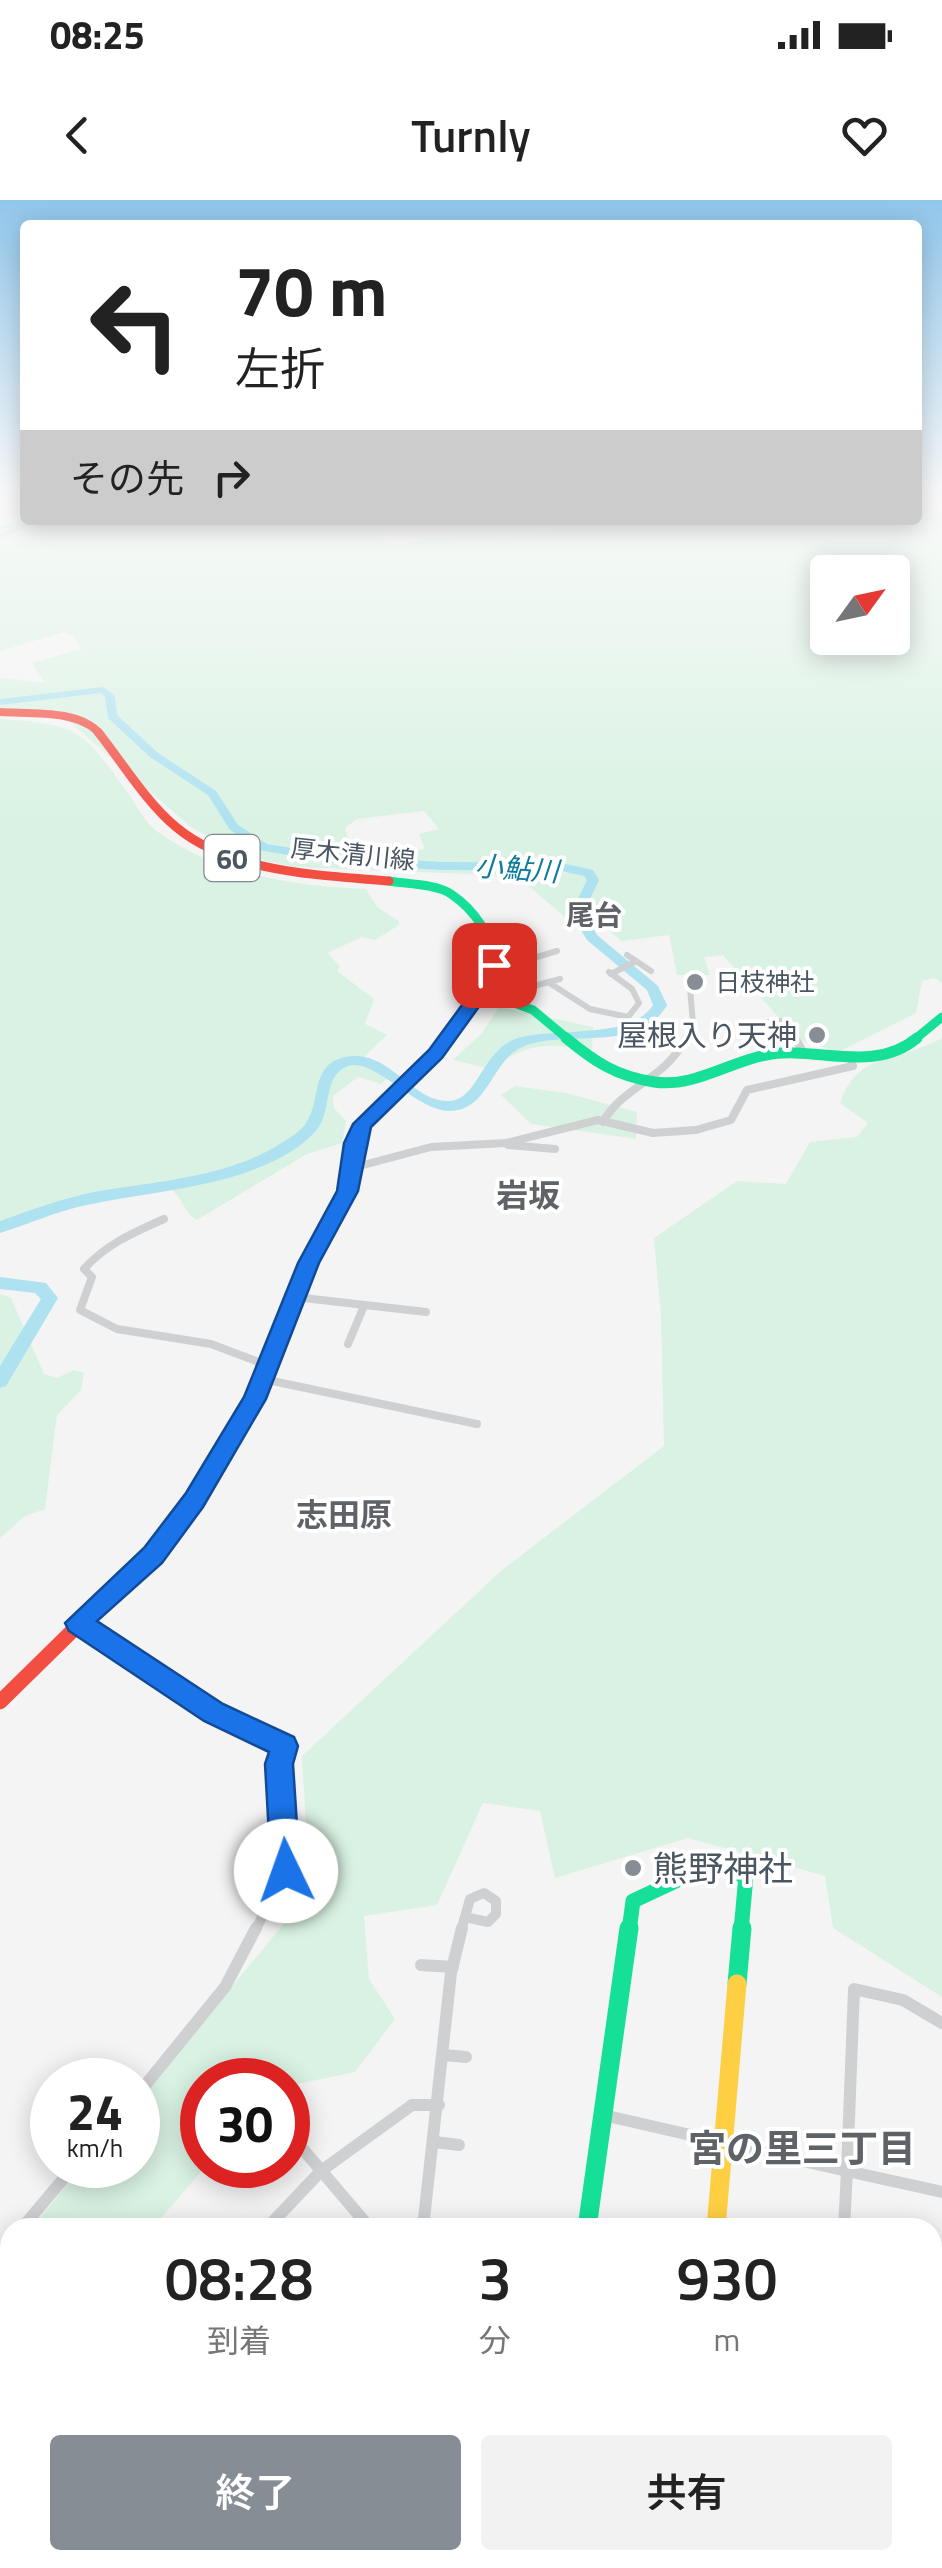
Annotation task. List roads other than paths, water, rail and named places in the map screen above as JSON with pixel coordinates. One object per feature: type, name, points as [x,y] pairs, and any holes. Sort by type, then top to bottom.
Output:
[{"type":"main road","name":"厚木清川線","points":[[0,712],[74,718],[96,728],[174,826],[203,847],[296,872],[441,889],[470,909],[492,947]]},
{"type":"main road","name":"60","points":[[492,947],[493,967]]},
{"type":"main road","points":[[0,1702],[176,1529],[266,1372],[294,1297],[348,1191],[354,1143],[362,1124],[436,1054],[482,990],[493,967]]},
{"type":"main road","points":[[482,990],[509,993],[612,1074],[650,1083],[698,1078],[756,1056],[804,1053],[851,1058],[900,1048],[942,1018]]},
{"type":"main road","points":[[588,2218],[632,1901],[710,1865],[743,1872],[717,2218]]},
{"type":"street","points":[[492,947],[533,936]]},
{"type":"street","points":[[493,967],[556,951]]},
{"type":"street","points":[[627,955],[651,971]]},
{"type":"street","points":[[550,984],[590,1009],[628,1018],[639,1003],[637,996],[611,973],[635,962]]},
{"type":"street","points":[[509,993],[560,979]]},
{"type":"street","points":[[603,1122],[611,1108],[673,1064],[693,1024],[690,987]]},
{"type":"street","points":[[753,1022],[784,1020],[804,1053]]},
{"type":"street","points":[[506,1143],[603,1122],[653,1133],[719,1125],[737,1113],[747,1090],[853,1066],[851,1058]]},
{"type":"street","points":[[352,1168],[442,1145],[506,1143],[555,1149]]},
{"type":"street","points":[[164,1219],[102,1250],[90,1261],[84,1269],[92,1278],[80,1310],[117,1329],[210,1344],[266,1372],[477,1424]]},
{"type":"street","points":[[294,1297],[426,1312]]},
{"type":"street","points":[[348,1344],[364,1306]]},
{"type":"street","points":[[78,1623],[214,1713],[284,1746],[279,1764],[286,1871],[225,1986],[160,2067]]},
{"type":"street","points":[[424,2218],[453,1967],[464,1918]]},
{"type":"street","points":[[421,1965],[453,1967]]},
{"type":"street","points":[[845,2218],[854,1989],[903,2000],[942,2022]]},
{"type":"street","points":[[444,2055],[466,2058]]},
{"type":"street","points":[[276,2218],[321,2171],[412,2105],[439,2105]]},
{"type":"street","points":[[603,2114],[942,2192]]},
{"type":"street","points":[[435,2142],[459,2145]]},
{"type":"street","points":[[310,2158],[361,2218]]},
{"type":"street","points":[[31,2218],[56,2188]]},
{"type":"waterway","name":"小鮎川","points":[[0,702],[103,690],[110,696],[112,716],[154,755],[212,793],[234,827],[263,847],[333,859],[441,866],[562,867],[589,873],[593,880],[582,903],[583,922],[592,937],[653,989],[660,1005],[653,1017],[624,1030],[549,1036],[512,1045],[495,1061],[473,1096],[456,1106],[431,1103],[369,1063],[343,1063],[327,1076],[311,1128],[260,1161],[195,1180],[65,1204],[0,1227]]},
{"type":"waterway","name":"小鮎川","points":[[0,1283],[40,1287],[50,1298],[0,1381]]},
{"type":"place","name":"日枝神社","points":[[695,982]]},
{"type":"place","name":"屋根入り天神","points":[[817,1035]]},
{"type":"place","name":"熊野神社","points":[[633,1868]]},
{"type":"district","name":"尾台","points":[[594,914]]},
{"type":"district","name":"岩坂","points":[[528,1195]]},
{"type":"district","name":"志田原","points":[[344,1514]]},
{"type":"district","name":"宮の里三丁目","points":[[802,2148]]}]
